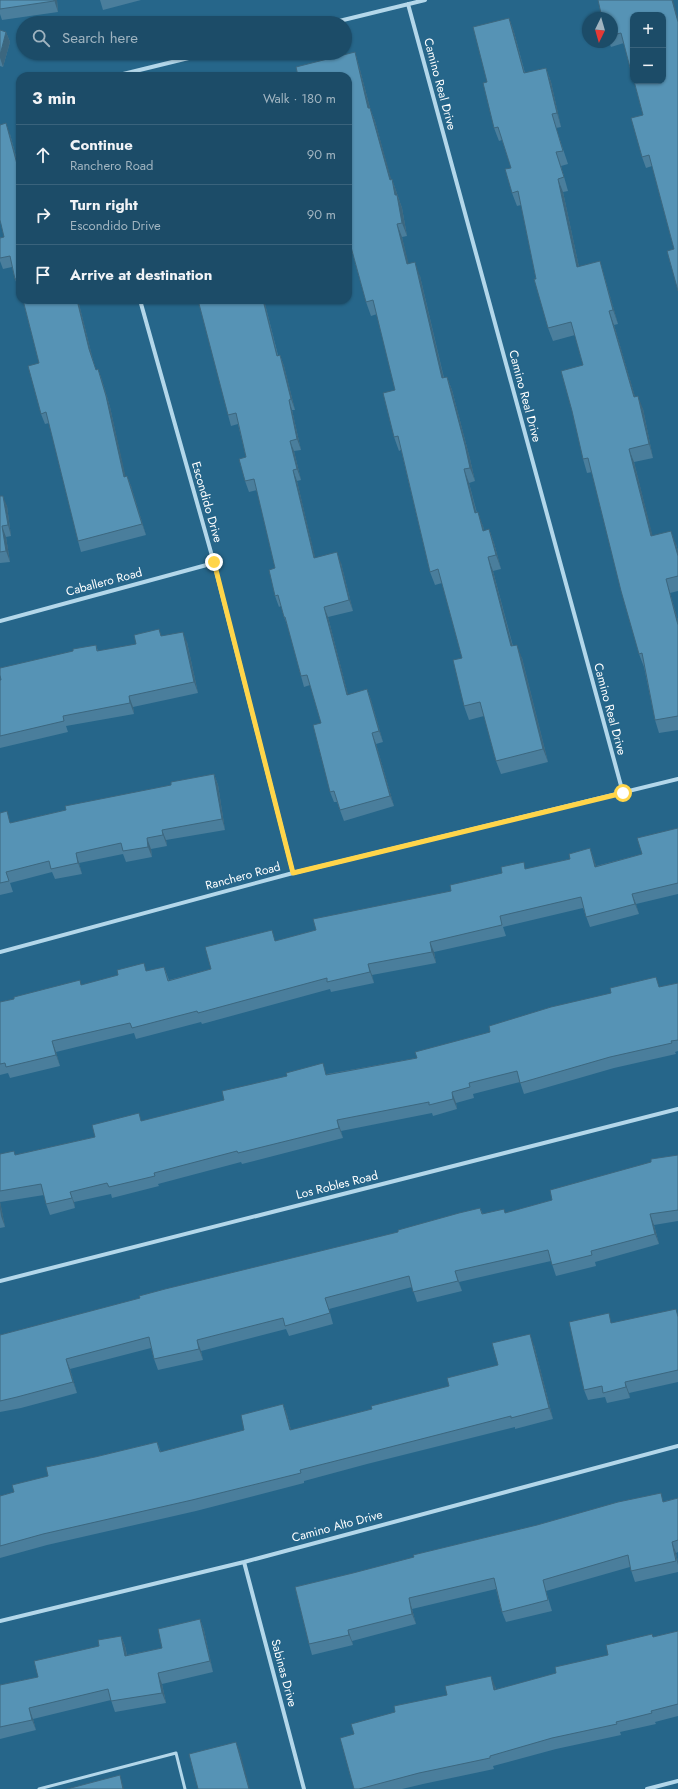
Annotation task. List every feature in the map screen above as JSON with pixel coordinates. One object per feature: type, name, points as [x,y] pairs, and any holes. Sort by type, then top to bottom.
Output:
[{"type":"street","points":[[352,18],[425,0]]},
{"type":"street","name":"Camino Real Drive","points":[[408,4],[623,793]]},
{"type":"street","points":[[131,72],[180,60]]},
{"type":"street","name":"Escondido Drive","points":[[141,304],[214,562],[293,873]]},
{"type":"street","name":"Caballero Road","points":[[0,621],[214,562]]},
{"type":"street","name":"Ranchero Road","points":[[0,952],[293,873],[678,779]]},
{"type":"street","name":"Los Robles Road","points":[[0,1281],[678,1109]]},
{"type":"street","name":"Camino Alto Drive","points":[[0,1622],[244,1562],[678,1446]]},
{"type":"street","name":"Sabinas Drive","points":[[244,1562],[304,1789]]},
{"type":"street","points":[[647,1789],[678,1780]]},
{"type":"lane","points":[[39,1789],[176,1753],[185,1789]]},
{"type":"building","points":[[0,0],[54,0],[54,1],[0,9]]},
{"type":"building","points":[[598,0],[672,0],[678,22],[678,291],[667,251],[674,249],[649,155],[642,157],[631,118],[643,115],[635,84],[666,84],[666,12],[630,12],[630,68],[621,33],[618,34],[618,12],[601,12]]},
{"type":"building","points":[[509,18],[524,73],[546,68],[557,113],[552,114],[563,151],[556,152],[564,177],[558,179],[577,267],[600,261],[613,310],[609,311],[634,397],[638,396],[649,444],[629,449],[651,536],[671,531],[678,556],[678,576],[666,579],[678,625],[678,716],[655,720],[642,653],[639,654],[621,591],[588,458],[583,459],[561,371],[583,365],[571,322],[548,328],[534,279],[536,279],[518,191],[512,193],[505,169],[511,168],[498,127],[494,128],[483,83],[487,82],[473,27]]},
{"type":"building","points":[[0,30],[6,32],[0,55]]},
{"type":"building","points":[[355,52],[368,108],[370,108],[390,180],[392,179],[395,195],[397,195],[402,223],[397,224],[407,264],[415,262],[442,378],[447,377],[470,468],[464,469],[475,513],[478,512],[483,531],[489,529],[496,555],[488,557],[511,646],[517,645],[543,749],[496,761],[480,702],[464,706],[453,660],[462,658],[438,569],[430,572],[398,436],[394,437],[383,393],[395,390],[373,300],[366,302],[352,251],[352,72],[297,72],[296,67],[324,60],[352,60],[352,53]]},
{"type":"building","points":[[6,123],[16,160],[16,279],[10,256],[0,258],[0,238],[4,237],[0,220],[0,125]]},
{"type":"building","points":[[24,304],[78,304],[89,349],[96,370],[98,369],[106,396],[124,477],[127,476],[142,524],[78,541],[46,412],[41,414],[28,366],[39,363]]},
{"type":"building","points":[[199,304],[264,304],[277,356],[280,355],[291,399],[289,400],[297,439],[290,441],[297,469],[293,470],[314,558],[337,552],[349,600],[324,607],[347,695],[367,689],[379,731],[372,733],[390,796],[340,810],[334,791],[330,792],[313,725],[321,723],[307,675],[301,676],[278,595],[275,596],[269,570],[275,568],[254,479],[245,481],[239,459],[246,457],[236,413],[228,415]]},
{"type":"building","points":[[0,496],[3,496],[8,525],[2,526],[6,551],[0,552]]},
{"type":"building","points":[[159,629],[161,636],[183,632],[194,682],[129,696],[130,703],[63,716],[64,721],[0,736],[0,668],[73,651],[73,649],[96,645],[97,651],[136,644],[134,635]]},
{"type":"building","points":[[214,774],[222,819],[162,830],[163,835],[147,838],[148,847],[123,851],[121,843],[76,853],[78,863],[51,869],[49,861],[6,872],[9,881],[0,883],[0,813],[7,811],[10,823],[66,810],[65,806],[171,785],[171,782]]},
{"type":"building","points":[[678,828],[678,883],[632,894],[635,904],[586,917],[581,897],[500,916],[502,925],[430,942],[432,952],[368,964],[370,972],[327,982],[327,978],[198,1013],[197,1011],[132,1028],[130,1023],[52,1041],[56,1055],[6,1067],[5,1063],[0,1064],[0,1002],[14,999],[14,997],[80,980],[81,985],[118,975],[117,970],[144,963],[146,971],[164,967],[168,981],[211,969],[205,947],[272,930],[275,941],[316,930],[313,919],[451,891],[450,885],[502,873],[501,867],[524,862],[525,869],[570,859],[569,854],[590,848],[595,867],[642,854],[637,838]]},
{"type":"building","points":[[656,977],[659,987],[678,983],[678,1040],[671,1041],[672,1043],[610,1057],[520,1083],[517,1071],[469,1083],[470,1087],[452,1092],[453,1099],[429,1105],[429,1102],[337,1120],[339,1128],[238,1153],[237,1151],[154,1173],[155,1176],[109,1187],[107,1183],[70,1192],[72,1198],[46,1204],[41,1184],[0,1191],[0,1154],[14,1151],[15,1155],[95,1137],[92,1125],[139,1113],[141,1121],[224,1100],[222,1091],[287,1076],[286,1073],[323,1063],[326,1075],[417,1058],[415,1052],[490,1032],[489,1026],[551,1007],[611,993],[610,988]]},
{"type":"building","points":[[678,1155],[678,1210],[650,1214],[655,1234],[591,1251],[592,1255],[552,1265],[548,1250],[455,1271],[458,1281],[413,1292],[409,1276],[325,1298],[330,1313],[285,1326],[283,1318],[197,1340],[199,1349],[154,1359],[149,1337],[66,1359],[73,1382],[0,1401],[0,1335],[140,1298],[139,1296],[165,1289],[398,1232],[398,1230],[459,1213],[480,1208],[482,1214],[504,1209],[505,1213],[552,1200],[550,1190],[651,1162],[651,1159]]},
{"type":"building","points":[[676,1309],[678,1317],[678,1370],[625,1382],[626,1387],[603,1393],[602,1386],[584,1390],[569,1322],[609,1313],[611,1323]]},
{"type":"building","points":[[530,1334],[549,1408],[511,1418],[511,1416],[300,1470],[301,1473],[43,1534],[0,1546],[0,1496],[14,1492],[12,1485],[48,1476],[46,1467],[157,1442],[160,1452],[244,1430],[241,1415],[283,1404],[290,1430],[372,1409],[371,1406],[449,1386],[447,1378],[498,1365],[492,1343]]},
{"type":"building","points":[[661,1493],[663,1502],[678,1498],[678,1540],[672,1542],[676,1561],[631,1571],[628,1555],[543,1580],[548,1600],[502,1612],[494,1578],[409,1598],[412,1614],[348,1630],[349,1635],[309,1644],[295,1587],[414,1557],[413,1555],[537,1525],[618,1502]]},
{"type":"building","points":[[200,1619],[210,1661],[158,1673],[162,1693],[111,1701],[108,1689],[29,1708],[32,1720],[0,1727],[0,1685],[38,1677],[34,1661],[99,1646],[98,1640],[121,1636],[125,1656],[162,1648],[158,1629]]},
{"type":"building","points":[[678,1631],[678,1704],[651,1711],[652,1713],[616,1722],[617,1724],[552,1738],[490,1756],[490,1758],[354,1789],[340,1738],[354,1734],[351,1724],[395,1712],[394,1706],[447,1695],[445,1686],[491,1676],[494,1690],[556,1673],[555,1667],[608,1655],[606,1645],[652,1634],[653,1637]]},
{"type":"building","points":[[236,1742],[249,1789],[198,1789],[189,1754]]},
{"type":"building","points":[[120,1775],[123,1789],[67,1789]]},
{"type":"route","points":[[214,562],[293,873],[623,793]]}]
